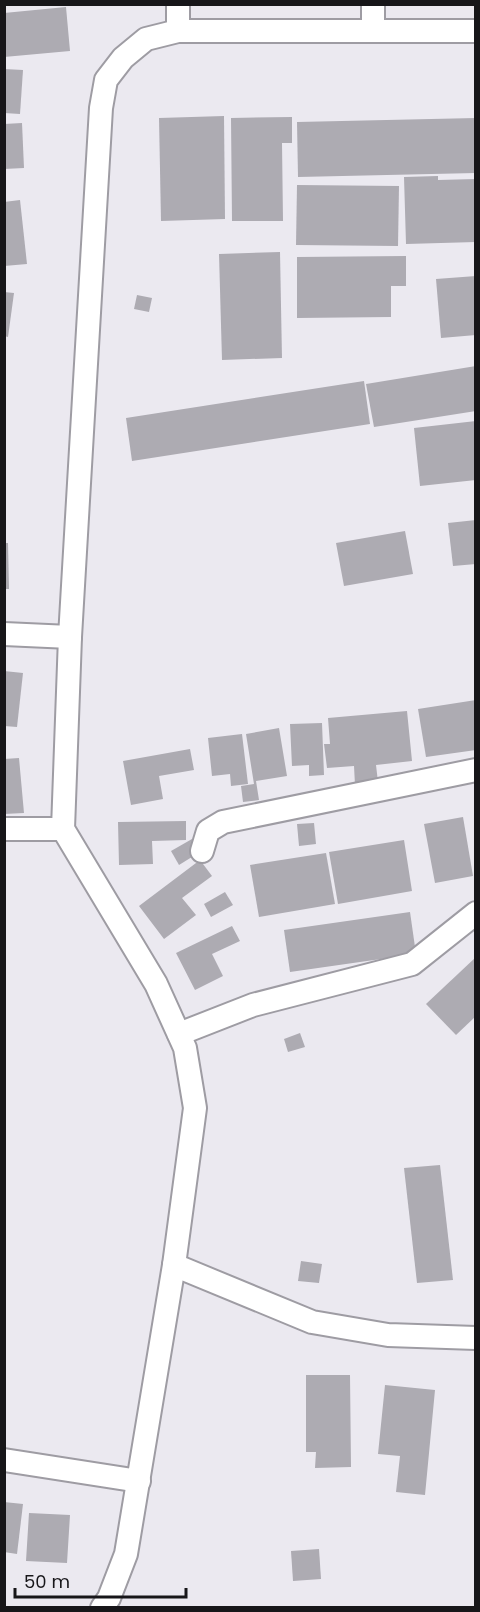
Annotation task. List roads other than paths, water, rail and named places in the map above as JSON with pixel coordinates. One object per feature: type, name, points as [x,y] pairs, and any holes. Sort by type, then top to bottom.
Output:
[{"type":"street","points":[[178,4],[178,31]]},
{"type":"street","points":[[373,4],[373,30]]},
{"type":"street","points":[[102,1608],[109,1598],[126,1554],[174,1265],[195,1108],[185,1048],[156,984],[63,829],[70,638],[101,108],[106,80],[123,58],[146,39],[178,31],[476,31]]},
{"type":"street","points":[[4,634],[70,638]]},
{"type":"street","points":[[202,851],[208,831],[223,822],[476,770]]},
{"type":"street","points":[[4,830],[63,829]]},
{"type":"street","points":[[179,1034],[253,1005],[412,964],[476,913]]},
{"type":"street","points":[[174,1265],[312,1322],[388,1335],[476,1338]]},
{"type":"street","points":[[4,1460],[139,1481]]}]
